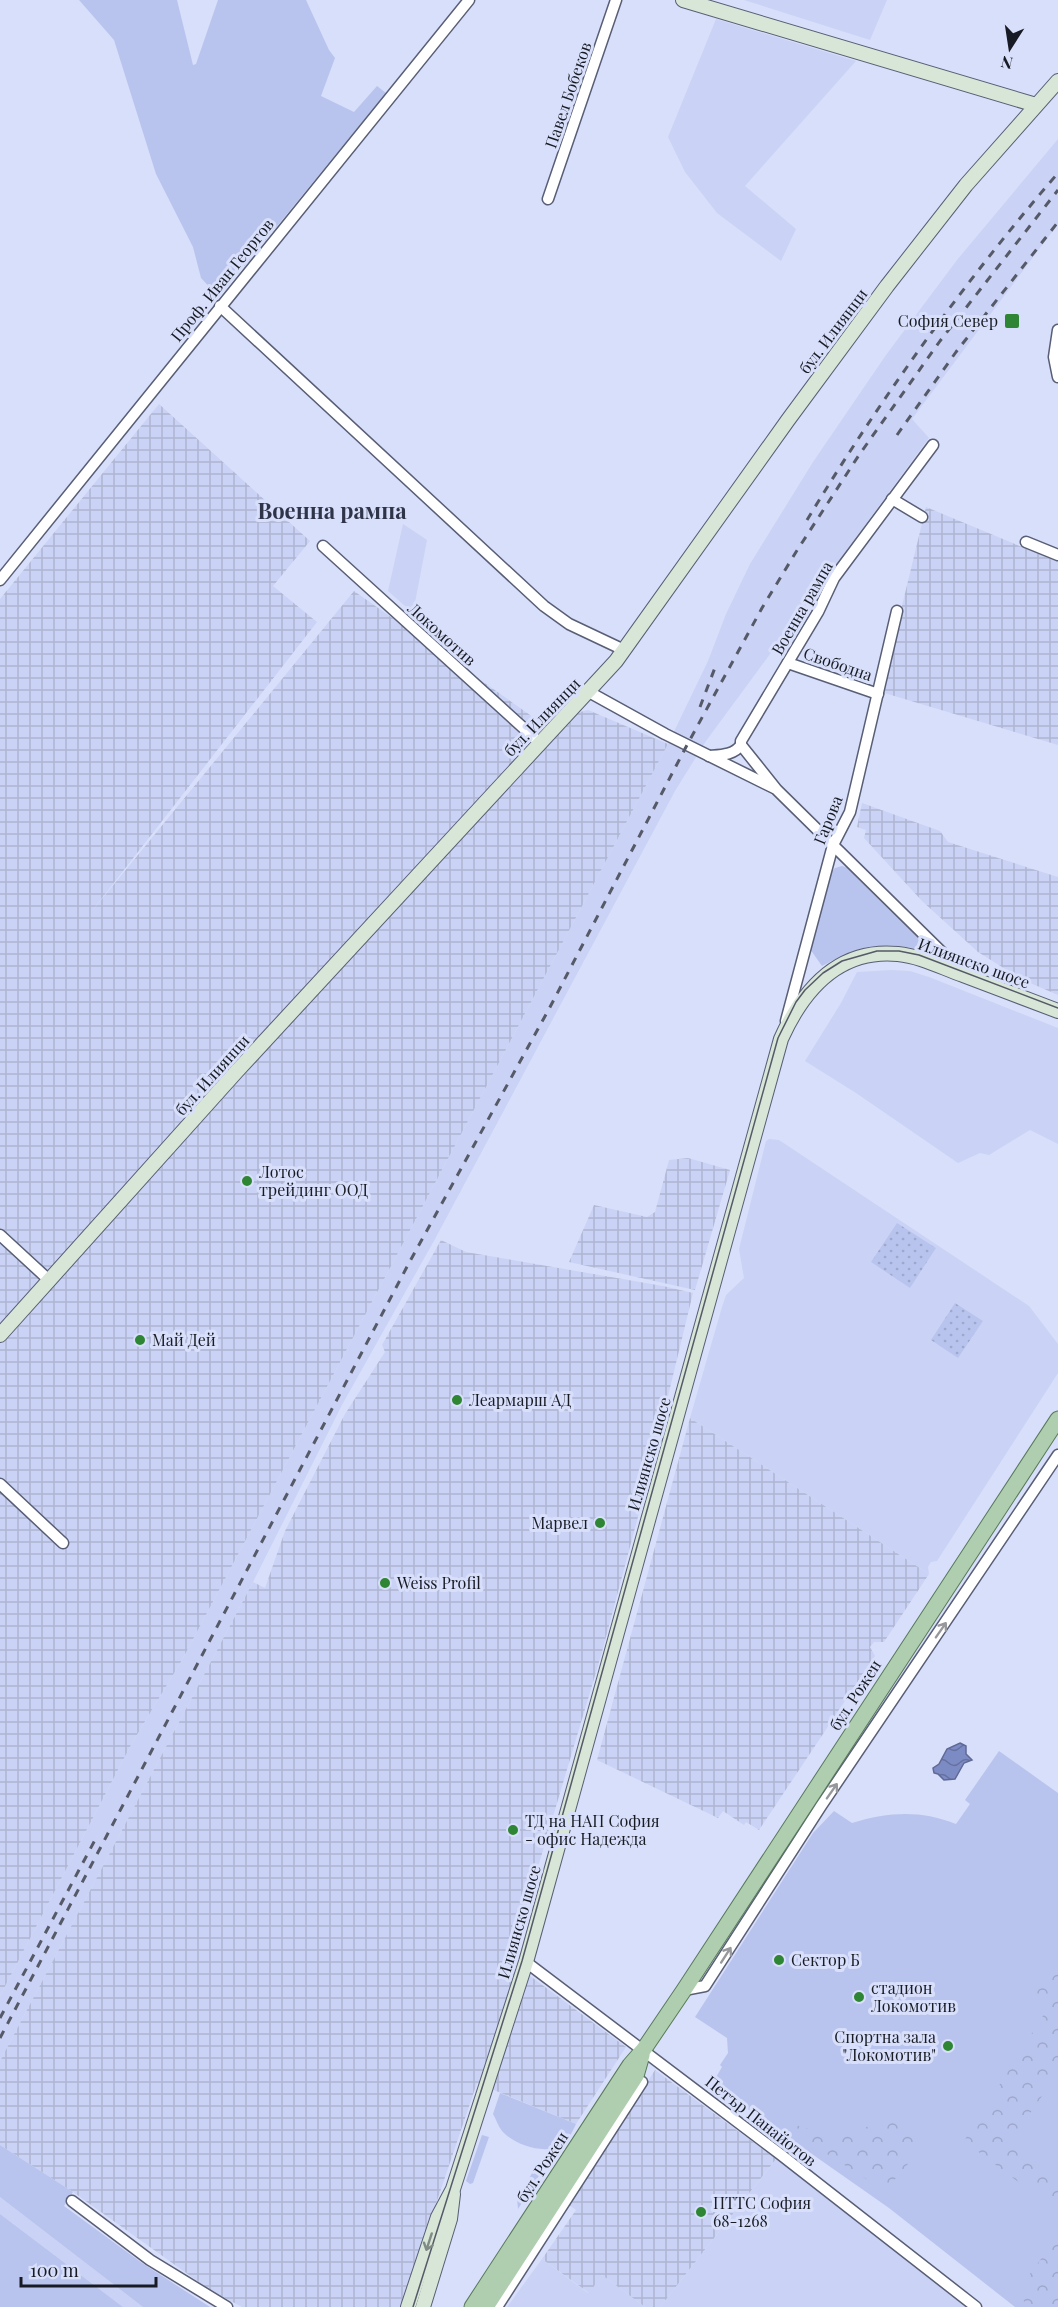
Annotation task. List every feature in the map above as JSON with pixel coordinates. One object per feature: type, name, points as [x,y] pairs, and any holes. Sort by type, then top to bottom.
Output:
[{"type":"main road","name":"бул. Рожен","points":[[472,2307],[630,2065],[644,2049],[684,1990],[1058,1419]]},
{"type":"main road","name":"бул. Рожен","points":[[486,2307],[636,2076],[644,2049]]},
{"type":"street","name":"Проф. Иван Георгов","points":[[0,580],[469,0]]},
{"type":"street","name":"Павел Бобеков","points":[[548,199],[616,0]]},
{"type":"street","points":[[683,0],[1036,105]]},
{"type":"street","name":"бул. Илиянци","points":[[0,1335],[244,1063],[589,692],[624,650],[788,420],[881,295],[966,185],[1058,81]]},
{"type":"street","points":[[220,306],[544,606],[569,624],[624,650]]},
{"type":"street","points":[[1058,330],[1054,357],[1058,377]]},
{"type":"street","name":"Военна рампа","points":[[742,740],[818,612],[834,578],[933,445]]},
{"type":"street","points":[[892,499],[922,517]]},
{"type":"street","points":[[1026,542],[1058,555]]},
{"type":"street","name":"Локомотив","points":[[323,546],[540,743]]},
{"type":"street","name":"Гарова","points":[[781,1039],[832,845],[850,812],[897,611]]},
{"type":"street","name":"Свободна","points":[[789,663],[878,693]]},
{"type":"street","points":[[589,692],[777,790]]},
{"type":"street","points":[[708,756],[737,750],[742,740],[777,790],[968,977]]},
{"type":"street","name":"Илиянско шосе","points":[[408,2307],[438,2217],[453,2189],[525,1962],[781,1039],[789,1021],[807,992],[833,969],[855,959],[877,954],[899,954],[918,958],[1058,1011]]},
{"type":"street","points":[[0,1234],[50,1281]]},
{"type":"street","points":[[684,1990],[705,1986],[821,1806],[1058,1455]]},
{"type":"street","points":[[0,1484],[63,1543]]},
{"type":"street","name":"Петър Панайотов","points":[[525,1962],[644,2049],[976,2307]]},
{"type":"street","points":[[497,2307],[642,2082]]},
{"type":"street","name":"Илиянско шосе","points":[[423,2307],[450,2219],[453,2189]]},
{"type":"street","points":[[72,2201],[150,2260],[227,2307]]},
{"type":"shaded area","points":[[744,0],[887,0],[870,40]]},
{"type":"shaded area","points":[[716,19],[856,61],[745,186],[796,229],[781,261],[717,213],[685,172],[668,137]]},
{"type":"shaded area","points":[[1058,139],[1058,224],[912,419],[929,438],[706,741],[675,791],[435,1239],[342,1405],[253,1582],[0,2061],[0,1996],[132,1743],[182,1660],[668,744],[708,661],[726,614],[750,564],[813,462],[886,355],[957,260]]},
{"type":"shaded area","points":[[159,404],[310,541],[273,586],[317,622],[92,911],[354,591],[540,722],[588,710],[668,744],[182,1660],[132,1743],[0,1996],[0,599]]},
{"type":"shaded area","points":[[926,507],[1058,562],[1058,745],[881,692]]},
{"type":"shaded area","points":[[403,524],[427,540],[413,613],[388,591]]},
{"type":"shaded area","points":[[862,803],[940,831],[948,842],[1058,877],[1058,995],[1021,979],[978,952],[922,901],[864,838],[866,830],[857,827]]},
{"type":"shaded area","points":[[910,971],[929,977],[1058,1028],[1058,1144],[1030,1130],[989,1155],[980,1153],[958,1163],[805,1061],[841,1003],[857,972]]},
{"type":"shaded area","points":[[779,1140],[1029,1306],[1058,1344],[1058,1373],[937,1561],[931,1562],[928,1567],[929,1574],[690,1418],[726,1295],[744,1278],[739,1249],[766,1141]]},
{"type":"shaded area","points":[[688,1158],[730,1170],[695,1290],[569,1262],[594,1205],[647,1217],[655,1212],[669,1160]]},
{"type":"shaded area","points":[[441,1240],[466,1252],[693,1293],[647,1483],[602,1652],[510,1961],[626,2047],[576,2124],[477,2083],[401,2307],[242,2307],[210,2290],[73,2192],[0,2145],[0,2061],[253,1582],[265,1588],[285,1531],[345,1414],[385,1352],[382,1345]]},
{"type":"shaded area","points":[[690,1418],[929,1574],[884,1642],[874,1642],[870,1647],[875,1656],[759,1830],[746,1822],[744,1825],[723,1811],[718,1818],[597,1760]]},
{"type":"shaded area","points":[[655,2070],[776,2159],[660,2307],[645,2307],[602,2275],[589,2293],[542,2259],[576,2210],[568,2204]]},
{"type":"shaded area","points":[[780,2154],[976,2307],[660,2307]]},
{"type":"shaded area","points":[[0,2197],[143,2307],[123,2307],[0,2214]]},
{"type":"shaded area","points":[[542,2259],[588,2293],[602,2275],[645,2307],[507,2307]]},
{"type":"green space","points":[[79,0],[177,0],[193,65],[196,64],[218,0],[306,0],[335,58],[321,96],[354,112],[377,86],[386,93],[219,297],[201,278],[193,247],[156,174],[114,40]]},
{"type":"green space","points":[[842,866],[851,869],[932,948],[929,952],[900,946],[874,947],[849,954],[822,966],[810,949],[830,874],[835,868]]},
{"type":"green space","points":[[897,1223],[936,1248],[910,1288],[871,1262]]},
{"type":"green space","points":[[955,1303],[983,1321],[958,1358],[931,1340]]},
{"type":"green space","points":[[999,1751],[1058,1793],[1058,2307],[1015,2307],[889,2208],[712,2084],[728,2053],[727,2038],[695,2017],[813,1833],[834,1811],[852,1823],[904,1814],[929,1816],[956,1824],[970,1804],[965,1800]]},
{"type":"green space","points":[[1058,1954],[1058,2073],[1010,2142],[1058,2175],[1058,2212],[964,2141],[1051,2003],[1035,1992]]},
{"type":"green space","points":[[500,2093],[576,2124],[571,2135],[563,2144],[548,2149],[531,2147],[514,2141],[502,2131],[493,2114]]},
{"type":"green space","points":[[767,2107],[796,2125],[832,2133],[860,2130],[893,2114],[930,2138],[885,2191],[763,2113]]},
{"type":"green space","points":[[482,2135],[489,2137],[473,2183],[470,2184],[466,2181]]},
{"type":"green space","points":[[0,2145],[73,2192],[64,2206],[142,2263],[210,2307],[143,2307],[0,2197]]},
{"type":"green space","points":[[547,2163],[518,2209],[517,2198],[537,2165]]},
{"type":"green space","points":[[0,2214],[123,2307],[0,2307]]},
{"type":"green space","points":[[1058,2236],[1058,2307],[1027,2307],[1018,2290]]},
{"type":"water","points":[[960,1743],[966,1746],[966,1754],[972,1760],[964,1763],[955,1779],[944,1780],[934,1773],[933,1768],[939,1764],[947,1749]]},
{"type":"tram line","points":[[413,2307],[522,1961],[778,1038],[796,1002],[823,973],[842,961],[877,951],[899,951],[919,955],[1058,1008]]},
{"type":"railway","points":[[807,520],[864,430],[925,342],[1023,214],[1058,173]]},
{"type":"railway","points":[[0,2038],[409,1263],[549,1009],[687,745],[762,608],[859,455],[940,341],[1058,190]]},
{"type":"railway","points":[[897,435],[956,352],[1058,222]]},
{"type":"railway","points":[[700,707],[716,665]]},
{"type":"railway","points":[[0,2018],[95,1840]]},
{"type":"place","name":"София Север","points":[[1012,321]]},
{"type":"place","name":"Лотос трейдинг ООД","points":[[247,1181]]},
{"type":"place","name":"Май Дей","points":[[140,1340]]},
{"type":"place","name":"Леармарш АД","points":[[457,1400]]},
{"type":"place","name":"Марвел","points":[[600,1523]]},
{"type":"place","name":"Weiss Profil","points":[[385,1583]]},
{"type":"place","name":"ТД на НАП София - офис Надежда","points":[[513,1830]]},
{"type":"place","name":"Сектор Б","points":[[779,1960]]},
{"type":"place","name":"стадион Локомотив","points":[[859,1997]]},
{"type":"place","name":"Спортна зала \"Локомотив\"","points":[[948,2046]]},
{"type":"place","name":"ПТТС София 68-1268","points":[[701,2212]]},
{"type":"district","name":"Военна рампа","points":[[332,511]]}]
